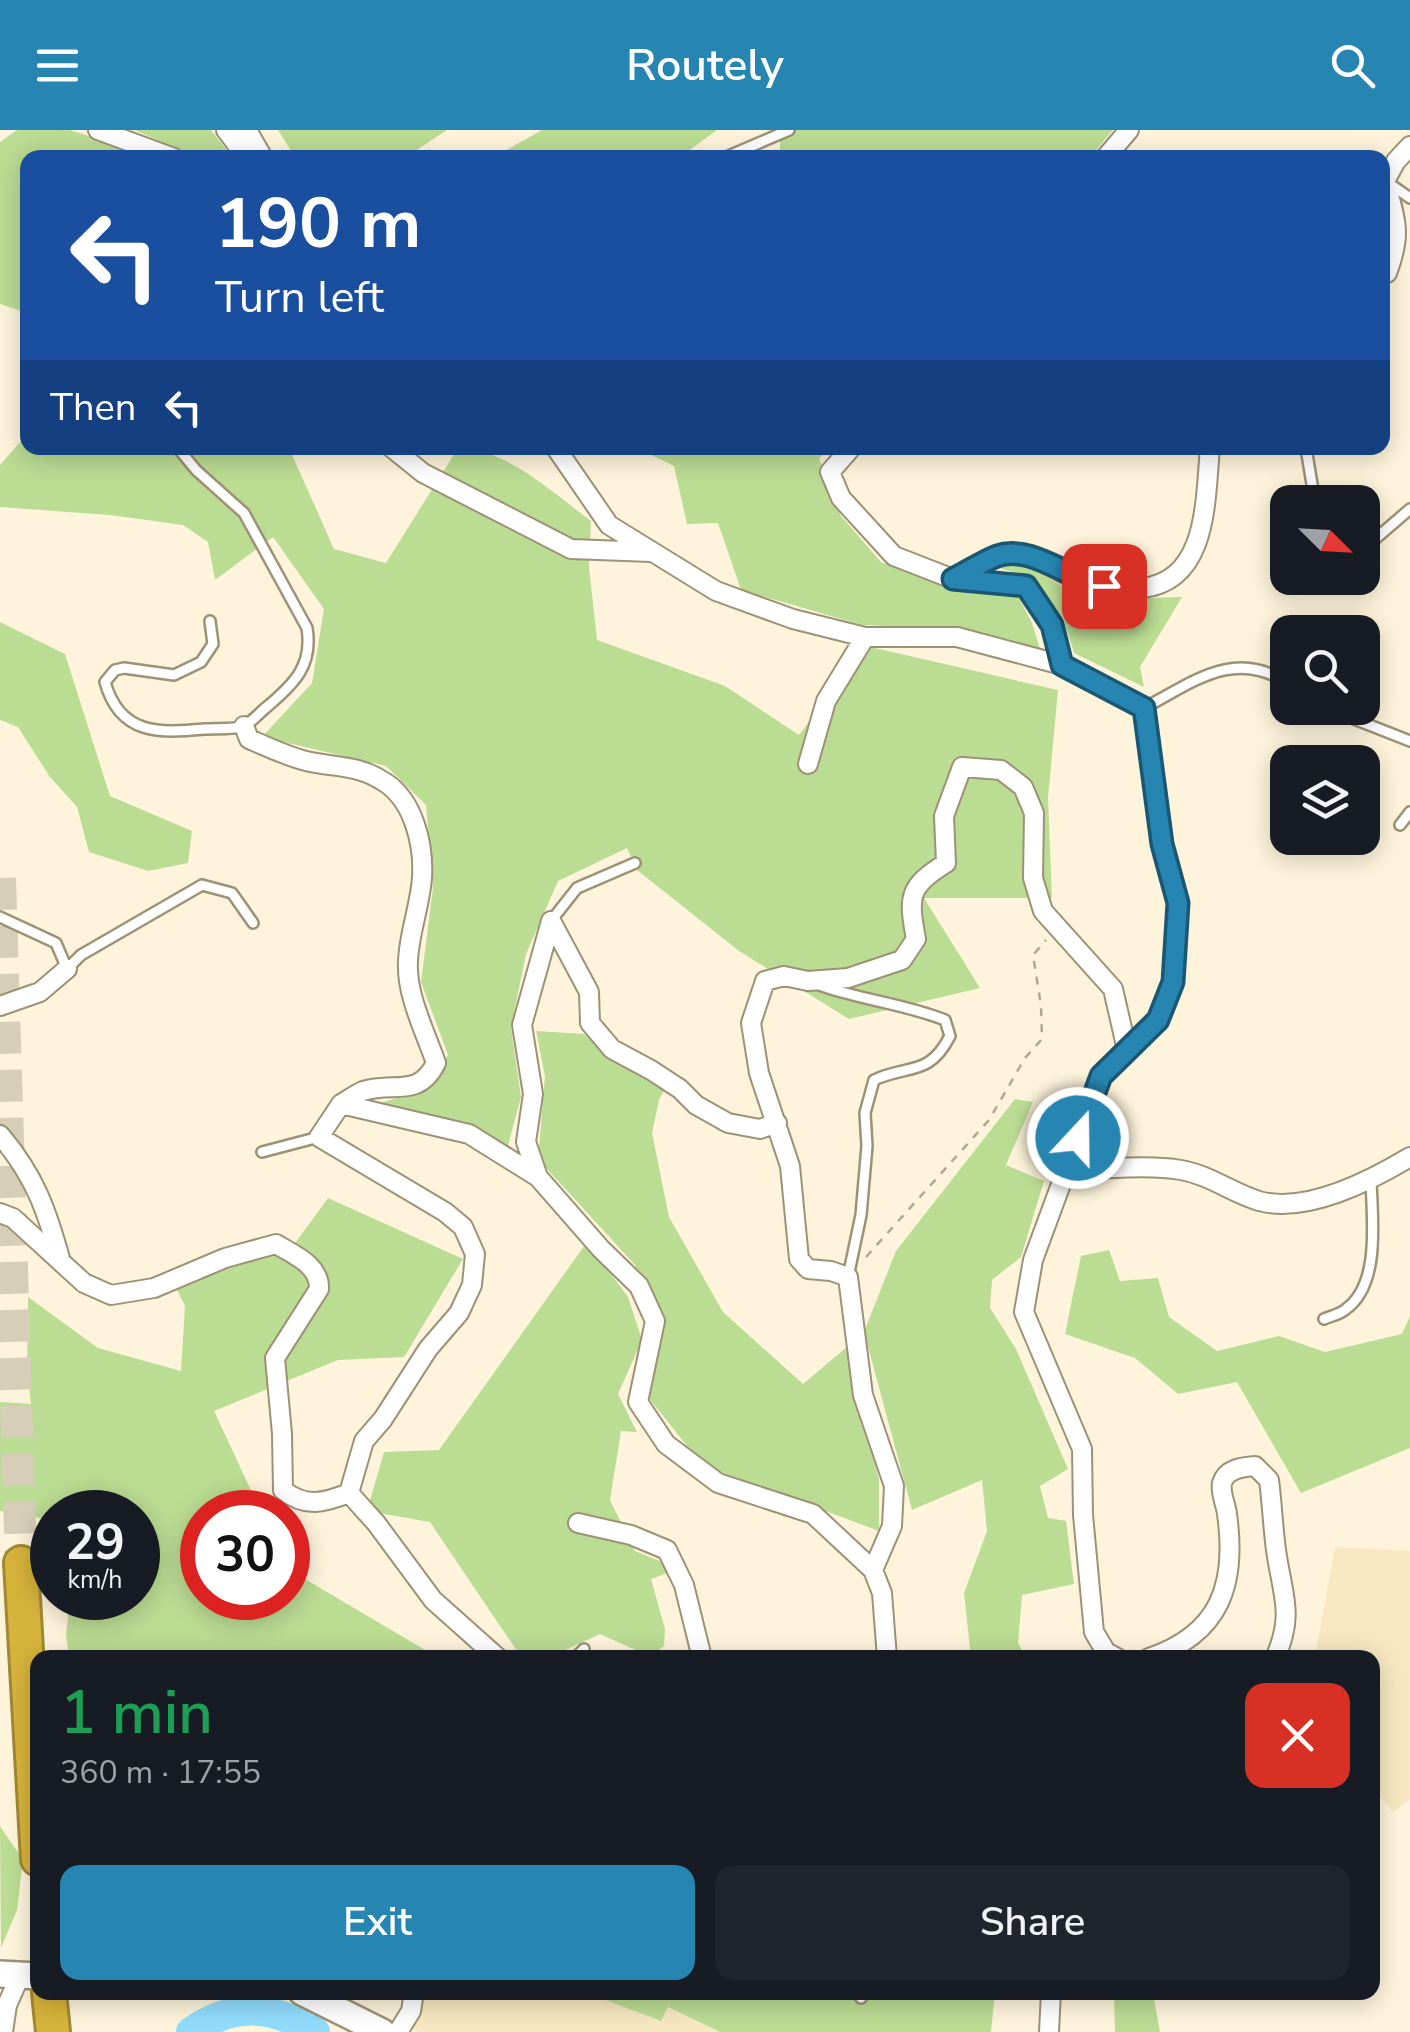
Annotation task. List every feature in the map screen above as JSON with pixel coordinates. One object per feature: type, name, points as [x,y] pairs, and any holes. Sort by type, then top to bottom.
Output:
[{"type":"highway","points":[[21,1563],[30,1720]]},
{"type":"highway","points":[[50,2000],[53,2032]]},
{"type":"main road","points":[[318,2000],[382,2032]]},
{"type":"street","points":[[98,130],[152,150]]},
{"type":"street","points":[[1112,150],[1128,130]]},
{"type":"street","points":[[1390,172],[1410,146]]},
{"type":"street","points":[[1390,201],[1398,227],[1398,246],[1390,266]]},
{"type":"street","points":[[401,455],[423,473],[571,549],[651,552]]},
{"type":"street","points":[[561,455],[609,525],[716,591],[793,619],[865,637],[957,637],[1062,665],[1144,708],[1162,844],[1178,903],[1173,982],[1158,1020],[1101,1076],[1033,1260],[1024,1312],[1082,1449],[1083,1515],[1094,1632],[1105,1650]]},
{"type":"street","points":[[845,455],[830,472],[841,498],[894,556],[953,579],[1026,586],[1052,625],[1062,665]]},
{"type":"street","points":[[953,579],[1000,555],[1034,556],[1082,582],[1126,590],[1156,586],[1178,574],[1192,555],[1202,521],[1209,455]]},
{"type":"street","points":[[808,764],[826,701],[865,637]]},
{"type":"street","points":[[244,726],[249,738],[280,752],[308,762],[352,766],[384,782],[402,796],[416,826],[422,876],[408,960],[410,986],[436,1063],[429,1078],[416,1086],[364,1091],[341,1104],[319,1137],[444,1212],[463,1227],[476,1254],[472,1285],[459,1313],[428,1349],[364,1442],[349,1494]]},
{"type":"street","points":[[873,1570],[892,1526],[894,1486],[863,1395],[848,1277],[832,1271],[808,1270],[799,1259],[790,1166],[760,1073],[750,1024],[766,981],[784,976],[808,981],[848,978],[902,960],[916,939],[910,904],[919,880],[946,863],[944,816],[962,767],[1001,770],[1022,787],[1034,813],[1033,878],[1043,911],[1113,989],[1127,1050]]},
{"type":"street","points":[[538,1176],[526,1142],[534,1094],[522,1025],[551,921]]},
{"type":"street","points":[[551,921],[589,992],[590,1023],[612,1050],[651,1070],[728,1124],[760,1128],[778,1123]]},
{"type":"street","points":[[0,1006],[40,992],[66,969]]},
{"type":"street","points":[[341,1104],[468,1134],[538,1176],[639,1286],[655,1321],[638,1402],[666,1444],[718,1483],[813,1514],[873,1570],[882,1593],[886,1650]]},
{"type":"street","points":[[0,1136],[28,1169],[48,1213],[61,1262]]},
{"type":"street","points":[[1066,1170],[1179,1170],[1219,1181],[1260,1202],[1310,1202],[1371,1180],[1410,1157]]},
{"type":"street","points":[[0,1213],[13,1218],[84,1283],[110,1296],[154,1288],[225,1258],[276,1244],[310,1265],[320,1280],[319,1289],[274,1358],[283,1490],[294,1499],[321,1504],[349,1494]]},
{"type":"street","points":[[1172,1650],[1199,1632],[1222,1600],[1228,1579],[1228,1546],[1222,1484],[1239,1467],[1254,1466],[1269,1480],[1277,1554],[1288,1600],[1286,1635],[1279,1650]]},
{"type":"street","points":[[349,1494],[434,1600],[489,1650]]},
{"type":"street","points":[[578,1523],[631,1535],[667,1550],[684,1585],[700,1650]]},
{"type":"street","points":[[3,2032],[7,2005],[19,1976]]},
{"type":"street","points":[[398,2032],[412,2011],[413,2000]]},
{"type":"street","points":[[1049,2032],[1051,2000]]},
{"type":"lane","points":[[743,150],[789,130]]},
{"type":"lane","points":[[184,455],[244,513],[307,628],[310,646],[305,666],[293,684],[244,726],[155,733],[139,726],[109,697],[104,682],[124,668],[174,676],[202,662],[213,644],[210,621]]},
{"type":"lane","points":[[1307,455],[1312,485]]},
{"type":"lane","points":[[1380,535],[1410,509]]},
{"type":"lane","points":[[1144,708],[1207,674],[1240,665],[1270,671]]},
{"type":"lane","points":[[1368,725],[1410,742]]},
{"type":"lane","points":[[1400,825],[1410,812]]},
{"type":"lane","points":[[551,921],[576,888],[635,863]]},
{"type":"lane","points":[[0,917],[56,943],[66,969],[81,955],[202,884],[232,893],[253,923]]},
{"type":"lane","points":[[808,981],[945,1020],[950,1036],[940,1056],[917,1070],[874,1080],[865,1113],[862,1215],[848,1277]]},
{"type":"lane","points":[[262,1152],[319,1137]]},
{"type":"lane","points":[[1324,1319],[1348,1308],[1368,1277],[1374,1252],[1371,1180]]},
{"type":"path","points":[[848,1277],[989,1120],[1025,1058],[1042,1039],[1033,955],[1056,927]]},
{"type":"shaded area","points":[[1335,1547],[1410,1551],[1410,1799],[1393,1812],[1380,1797],[1380,1650],[1316,1650]]},
{"type":"shaded area","points":[[416,2000],[607,2000],[660,2021],[667,2007],[720,2032],[419,2032],[407,2025]]},
{"type":"green space","points":[[17,130],[70,130],[132,150],[20,150],[20,311],[0,304],[0,142]]},
{"type":"green space","points":[[135,130],[211,130],[227,150],[179,150]]},
{"type":"green space","points":[[278,130],[447,130],[417,150],[291,150]]},
{"type":"green space","points":[[542,130],[717,130],[690,150],[507,150]]},
{"type":"green space","points":[[780,130],[1113,130],[1096,150],[780,150]]},
{"type":"green space","points":[[20,442],[20,455],[292,455],[334,549],[386,563],[454,455],[494,455],[528,474],[591,521],[589,567],[597,640],[725,686],[799,735],[866,646],[1058,690],[1048,798],[1052,898],[924,898],[980,988],[849,1019],[739,951],[637,870],[627,848],[558,881],[526,954],[511,1028],[521,1097],[506,1153],[458,1120],[369,1106],[421,1091],[448,1055],[421,982],[433,888],[426,805],[386,766],[262,737],[312,683],[324,609],[273,537],[215,580],[208,542],[183,525],[0,507],[0,465]]},
{"type":"green space","points":[[651,455],[823,455],[819,458],[841,516],[881,562],[948,588],[1018,596],[1041,652],[956,629],[862,625],[741,590],[718,523],[687,524],[674,466]]},
{"type":"green space","points":[[1028,564],[1074,594],[1118,599],[1182,597],[1140,667],[1144,687],[1074,653],[1063,617],[1029,577],[993,566]]},
{"type":"green space","points":[[0,622],[65,654],[110,796],[192,831],[188,863],[148,871],[89,852],[77,807],[50,777],[18,727],[0,720]]},
{"type":"green space","points":[[536,1031],[584,1034],[612,1060],[665,1089],[652,1133],[669,1217],[723,1312],[803,1384],[847,1347],[879,1480],[879,1531],[702,1465],[648,1397],[661,1331],[635,1265],[538,1159],[545,1076]]},
{"type":"green space","points":[[1015,1099],[1033,1102],[1006,1165],[1044,1181],[1021,1257],[992,1280],[990,1308],[1016,1349],[1068,1469],[1040,1486],[1048,1518],[1066,1521],[1074,1584],[1022,1595],[1018,1643],[1022,1650],[970,1650],[964,1593],[987,1531],[982,1480],[912,1510],[864,1332],[896,1251]]},
{"type":"green space","points":[[328,1198],[463,1259],[404,1357],[338,1360],[214,1411],[251,1490],[180,1490],[180,1620],[310,1620],[310,1582],[425,1650],[68,1650],[68,1620],[160,1620],[160,1490],[30,1490],[30,1516],[0,1511],[0,1402],[31,1404],[27,1370],[28,1297],[98,1348],[181,1371],[185,1306],[173,1282],[234,1249],[296,1242]]},
{"type":"green space","points":[[587,1242],[628,1297],[642,1340],[618,1394],[637,1432],[621,1431],[610,1500],[635,1551],[679,1569],[651,1579],[665,1629],[664,1646],[659,1650],[635,1650],[600,1634],[565,1650],[516,1650],[430,1522],[367,1511],[384,1452],[439,1450]]},
{"type":"green space","points":[[1109,1250],[1120,1281],[1158,1278],[1169,1317],[1217,1351],[1279,1336],[1325,1352],[1402,1334],[1410,1316],[1410,1448],[1301,1493],[1237,1382],[1178,1394],[1135,1358],[1065,1334],[1081,1256]]},
{"type":"green space","points":[[0,1826],[23,1860],[17,1910],[1,1948]]},
{"type":"green space","points":[[606,2000],[994,2000],[991,2032],[720,2032],[668,2007],[661,2021]]},
{"type":"green space","points":[[1114,2000],[1154,2000],[1160,2032],[1115,2032]]},
{"type":"waterway","points":[[191,2032],[222,2016],[253,2011],[284,2016],[315,2032]]},
{"type":"tunnel","points":[[0,878],[21,1563]]},
{"type":"route","points":[[1078,1138],[1101,1076],[1158,1020],[1173,982],[1178,903],[1162,844],[1144,708],[1062,665],[1052,625],[1026,586],[953,579],[1000,555],[1034,556],[1082,582],[1104,586]]}]
